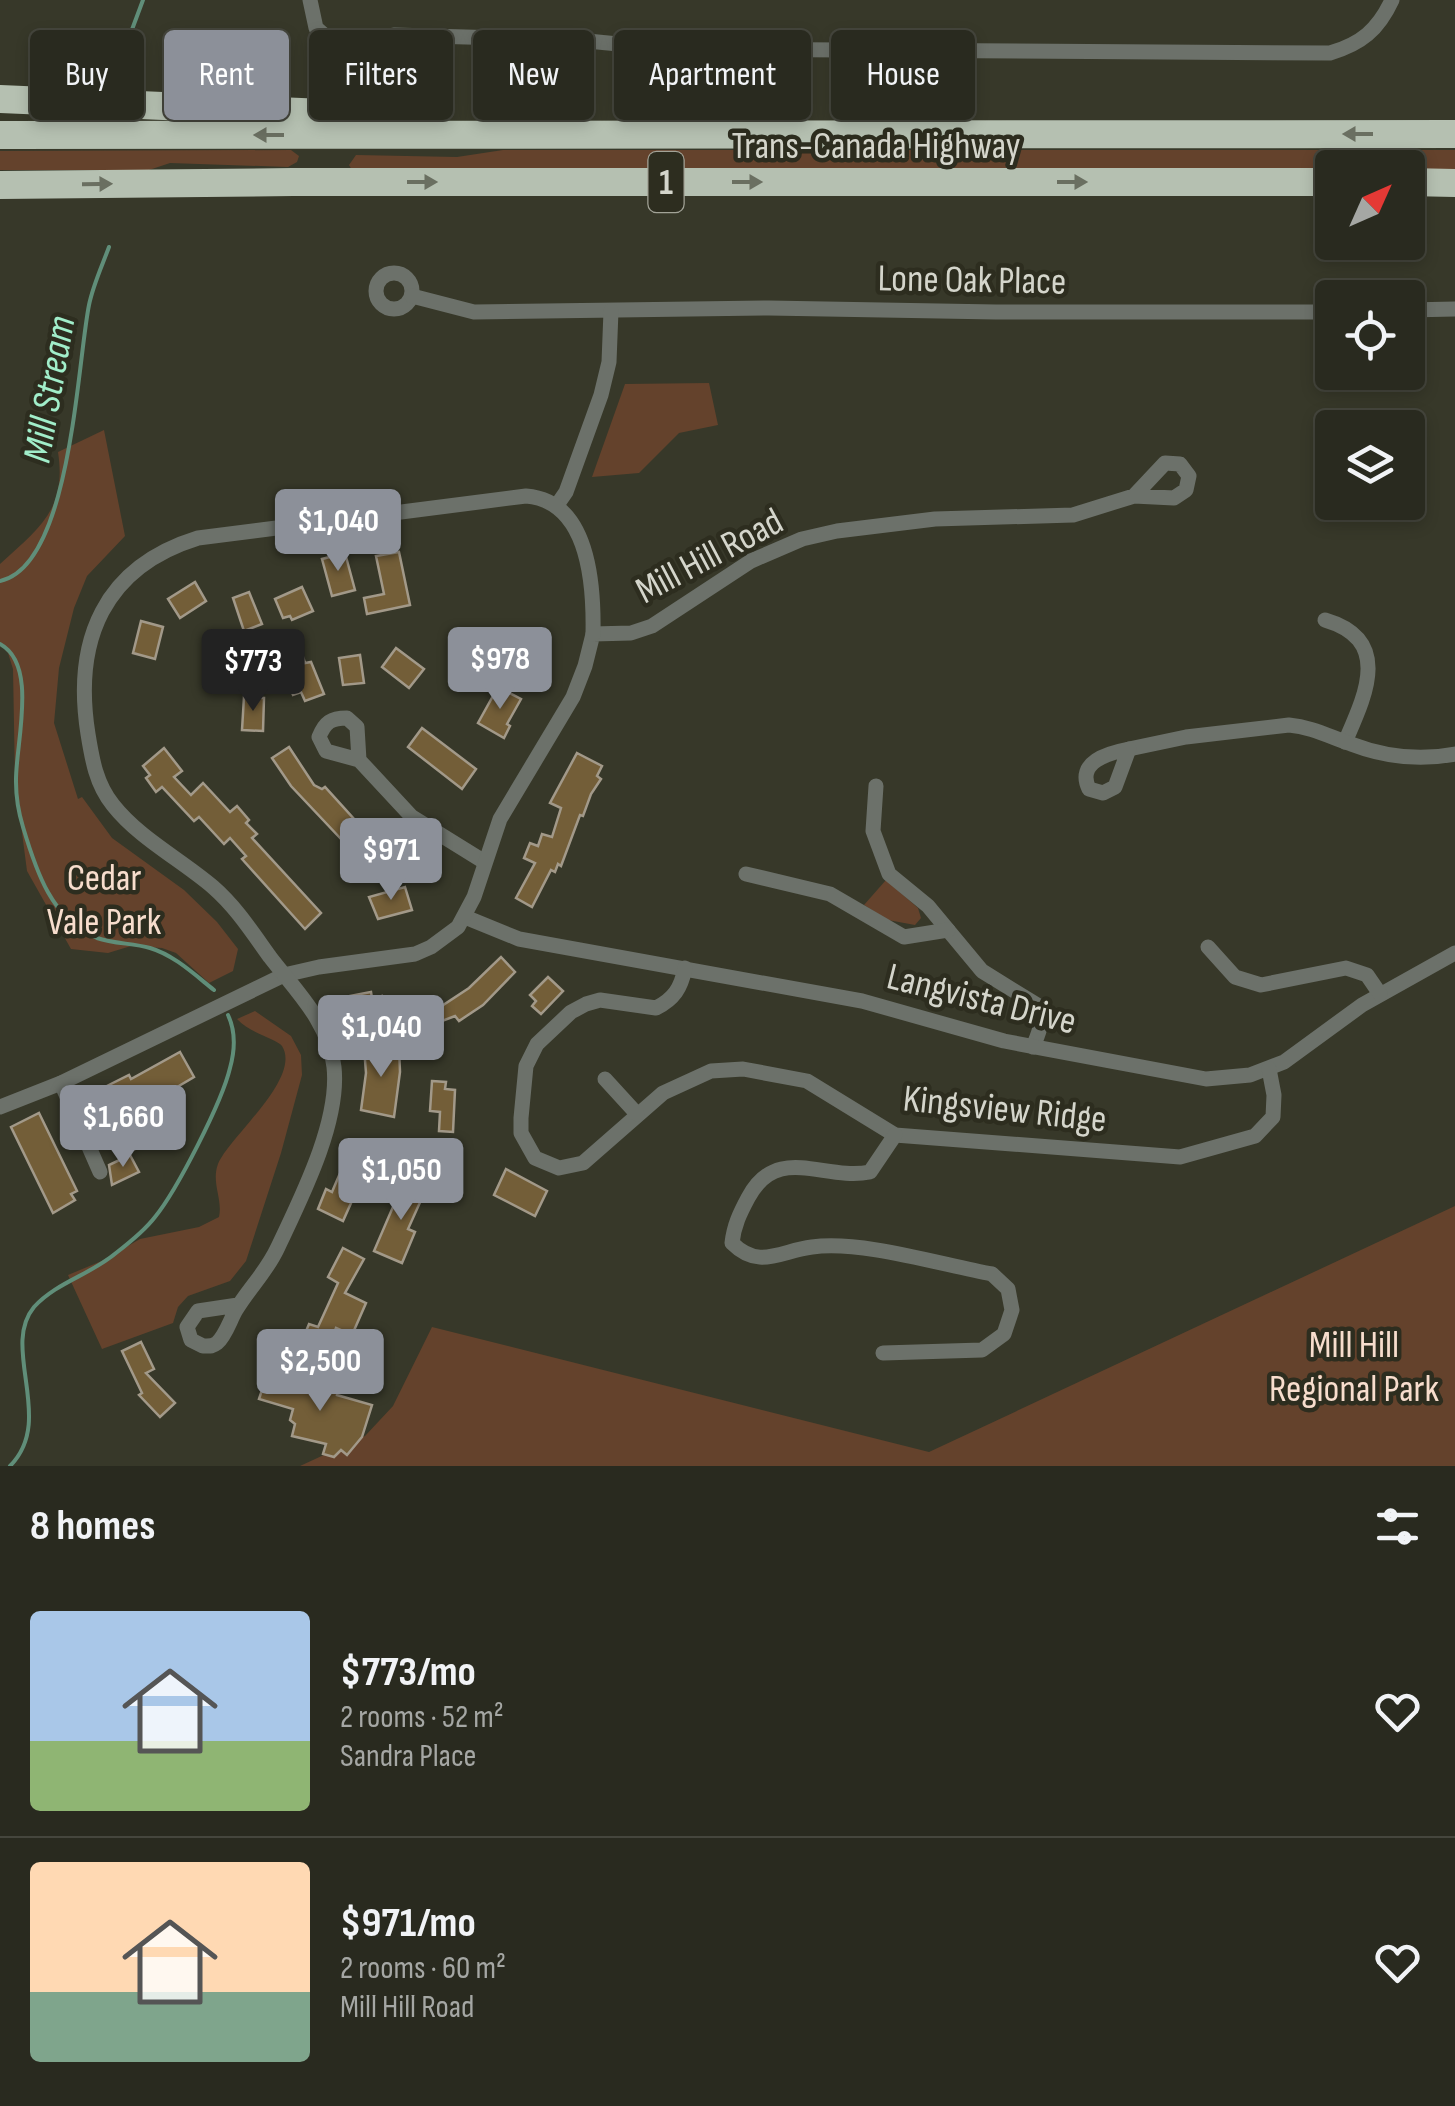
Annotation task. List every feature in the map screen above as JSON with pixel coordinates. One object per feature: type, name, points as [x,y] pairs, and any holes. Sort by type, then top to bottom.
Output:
[{"type":"highway","points":[[0,98],[564,121],[682,134]]},
{"type":"highway","name":"Trans-Canada Highway","points":[[0,134],[1455,134]]},
{"type":"highway","name":"Trans-Canada Highway","points":[[0,185],[1315,182]]},
{"type":"highway","points":[[1425,182],[1455,183]]},
{"type":"street","points":[[310,0],[316,28],[332,42],[344,44],[395,34],[577,40],[670,49],[1330,54],[1374,32],[1392,0]]},
{"type":"street","name":"Lone Oak Place","points":[[412,296],[474,312],[769,308],[1315,312]]},
{"type":"street","points":[[1425,310],[1455,309]]},
{"type":"street","points":[[557,505],[566,492],[601,395],[609,362],[610,311]]},
{"type":"street","points":[[0,1107],[61,1084],[284,975],[320,966],[414,954],[448,936],[465,917],[484,861],[518,784],[573,697],[585,666],[593,634],[594,606],[580,535],[557,505],[542,497],[507,496],[198,538],[171,546],[142,564],[110,596],[99,614],[87,652],[85,701],[92,762],[100,785],[128,821],[232,906],[284,975],[309,1003],[325,1034],[334,1066],[334,1097],[314,1164],[260,1281],[238,1305]]},
{"type":"street","name":"Mill Hill Road","points":[[593,634],[631,633],[652,626],[751,561],[802,539],[936,519],[1073,515],[1134,496]]},
{"type":"street","points":[[1324,620],[1352,632],[1367,659],[1366,690],[1345,742]]},
{"type":"street","points":[[1129,749],[1274,725],[1305,727],[1391,756],[1455,754]]},
{"type":"street","points":[[359,760],[412,817],[484,861]]},
{"type":"street","points":[[876,786],[873,831],[889,874],[928,906],[982,971],[1037,1005],[1042,1015],[1041,1027],[1033,1047]]},
{"type":"street","points":[[746,874],[830,894],[904,936],[948,930]]},
{"type":"street","name":"Langvista Drive","points":[[465,917],[519,939],[862,1001],[1033,1047],[1206,1079],[1269,1069],[1302,1051],[1380,994],[1455,953]]},
{"type":"street","points":[[1208,948],[1235,978],[1261,985],[1346,968],[1367,975],[1380,994]]},
{"type":"street","name":"Kingsview Ridge","points":[[686,968],[681,986],[666,1003],[656,1008],[616,1001],[586,1004],[571,1012],[530,1054],[524,1081],[522,1134],[535,1158],[547,1165],[570,1168],[583,1163],[637,1114],[681,1083],[711,1071],[743,1069],[807,1081],[895,1135],[1180,1158],[1255,1136],[1273,1117],[1269,1069]]},
{"type":"street","points":[[605,1078],[637,1114]]},
{"type":"street","points":[[61,1084],[100,1172]]},
{"type":"street","points":[[884,1354],[982,1350],[1004,1334],[1012,1310],[1008,1289],[992,1274],[858,1249],[814,1246],[763,1258],[744,1254],[732,1243],[734,1223],[756,1182],[775,1168],[851,1175],[870,1172],[895,1135]]},
{"type":"green space","points":[[291,150],[299,156],[288,167],[170,163],[149,170],[0,170],[0,151]]},
{"type":"green space","points":[[503,150],[1315,150],[1315,171],[352,170],[349,165],[356,155],[457,157]]},
{"type":"green space","points":[[1425,150],[1455,150],[1455,171],[1425,171]]},
{"type":"green space","points":[[709,383],[718,425],[679,433],[639,473],[592,477],[625,384]]},
{"type":"green space","name":"Cedar Vale Park","points":[[104,430],[125,536],[87,576],[74,608],[59,668],[54,723],[78,799],[82,797],[112,838],[184,890],[238,949],[233,971],[209,983],[176,953],[162,948],[131,946],[108,953],[71,949],[27,871],[15,779],[13,669],[0,644],[0,564],[38,528],[54,503],[60,472],[58,452]]},
{"type":"green space","points":[[886,880],[918,908],[921,918],[915,925],[888,920],[864,905]]},
{"type":"green space","name":"Cedar Vale Park","points":[[255,1011],[291,1036],[301,1055],[302,1075],[246,1261],[230,1281],[188,1296],[178,1307],[173,1323],[102,1349],[68,1275],[140,1239],[199,1227],[219,1217],[218,1164],[274,1090],[285,1059],[279,1043],[237,1019]]},
{"type":"green space","name":"Mill Hill Regional Park","points":[[1455,1206],[1455,1466],[300,1466],[365,1436],[393,1406],[432,1327],[929,1452]]},
{"type":"building","points":[[399,552],[410,605],[367,614],[364,598],[384,594],[376,556]]},
{"type":"building","points":[[345,553],[355,590],[332,596],[322,559]]},
{"type":"building","points":[[195,582],[206,601],[180,618],[168,599]]},
{"type":"building","points":[[302,587],[313,611],[292,620],[290,616],[283,618],[275,599]]},
{"type":"building","points":[[249,592],[262,624],[244,631],[233,598]]},
{"type":"building","points":[[141,621],[163,627],[155,659],[133,653]]},
{"type":"building","points":[[396,648],[424,669],[409,688],[382,667]]},
{"type":"building","points":[[360,655],[364,683],[343,685],[339,658]]},
{"type":"building","points":[[303,657],[305,663],[311,662],[324,694],[305,701],[301,692],[293,695],[282,669]]},
{"type":"building","points":[[498,687],[521,699],[504,738],[478,723]]},
{"type":"building","points":[[244,697],[264,698],[263,731],[242,730]]},
{"type":"building","points":[[422,728],[476,769],[462,789],[408,747]]},
{"type":"building","points":[[289,747],[314,785],[325,787],[374,841],[358,857],[291,786],[272,758]]},
{"type":"building","points":[[164,748],[182,771],[174,777],[191,795],[203,783],[230,812],[237,806],[249,820],[246,823],[257,834],[252,838],[321,913],[305,929],[242,859],[246,856],[230,838],[224,844],[199,817],[194,821],[162,787],[156,792],[143,766]]},
{"type":"building","points":[[577,753],[602,766],[597,776],[601,779],[583,816],[580,815],[561,866],[558,864],[555,872],[551,870],[532,907],[516,898],[535,863],[524,858],[530,843],[538,846],[542,834],[552,837],[561,808],[550,803]]},
{"type":"building","points":[[405,887],[412,910],[378,919],[369,897]]},
{"type":"building","points":[[501,957],[515,972],[483,1005],[459,1021],[455,1016],[418,1030],[416,1024],[401,1030],[394,1014],[430,1001],[434,1011],[469,988]]},
{"type":"building","points":[[548,977],[563,991],[541,1014],[532,1006],[536,1001],[530,995]]},
{"type":"building","points":[[371,992],[372,998],[382,996],[388,1022],[357,1029],[350,996]]},
{"type":"building","points":[[364,1047],[399,1047],[394,1117],[361,1110],[366,1073]]},
{"type":"building","points":[[180,1052],[194,1077],[150,1103],[160,1126],[152,1129],[157,1139],[135,1149],[120,1115],[94,1130],[82,1103],[97,1091],[129,1075],[131,1079]]},
{"type":"building","points":[[432,1081],[446,1082],[445,1089],[455,1090],[453,1132],[439,1131],[440,1112],[430,1111]]},
{"type":"building","points":[[39,1113],[77,1191],[71,1194],[75,1200],[53,1213],[11,1127]]},
{"type":"building","points":[[350,1150],[381,1164],[375,1178],[369,1175],[364,1185],[360,1183],[343,1221],[318,1209],[326,1189],[332,1192]]},
{"type":"building","points":[[130,1155],[139,1172],[112,1185],[109,1165]]},
{"type":"building","points":[[506,1169],[547,1191],[535,1216],[494,1195]]},
{"type":"building","points":[[405,1179],[426,1189],[408,1229],[415,1232],[402,1263],[374,1251]]},
{"type":"building","points":[[343,1248],[364,1259],[345,1293],[366,1303],[352,1335],[336,1328],[322,1363],[297,1353],[309,1324],[318,1327],[338,1283],[328,1277]]},
{"type":"building","points":[[141,1342],[154,1369],[146,1373],[175,1403],[160,1417],[139,1395],[142,1393],[122,1351]]},
{"type":"building","points":[[267,1375],[312,1388],[314,1383],[338,1390],[337,1395],[372,1405],[362,1437],[347,1455],[341,1450],[334,1457],[323,1454],[326,1444],[292,1436],[293,1409],[259,1399]]},
{"type":"waterway","name":"Mill Stream","points":[[132,30],[143,0]]},
{"type":"waterway","name":"Mill Stream","points":[[0,581],[24,567],[42,540],[56,503],[67,460],[89,305],[109,247]]},
{"type":"waterway","name":"Mill Stream","points":[[0,644],[12,654],[22,687],[16,782],[20,816],[40,877],[57,907],[81,930],[103,940],[159,951],[214,990]]},
{"type":"waterway","name":"Mill Stream","points":[[10,1466],[23,1448],[28,1428],[22,1343],[25,1324],[43,1298],[116,1253],[147,1227],[164,1204],[198,1145],[225,1083],[234,1048],[228,1015]]}]
